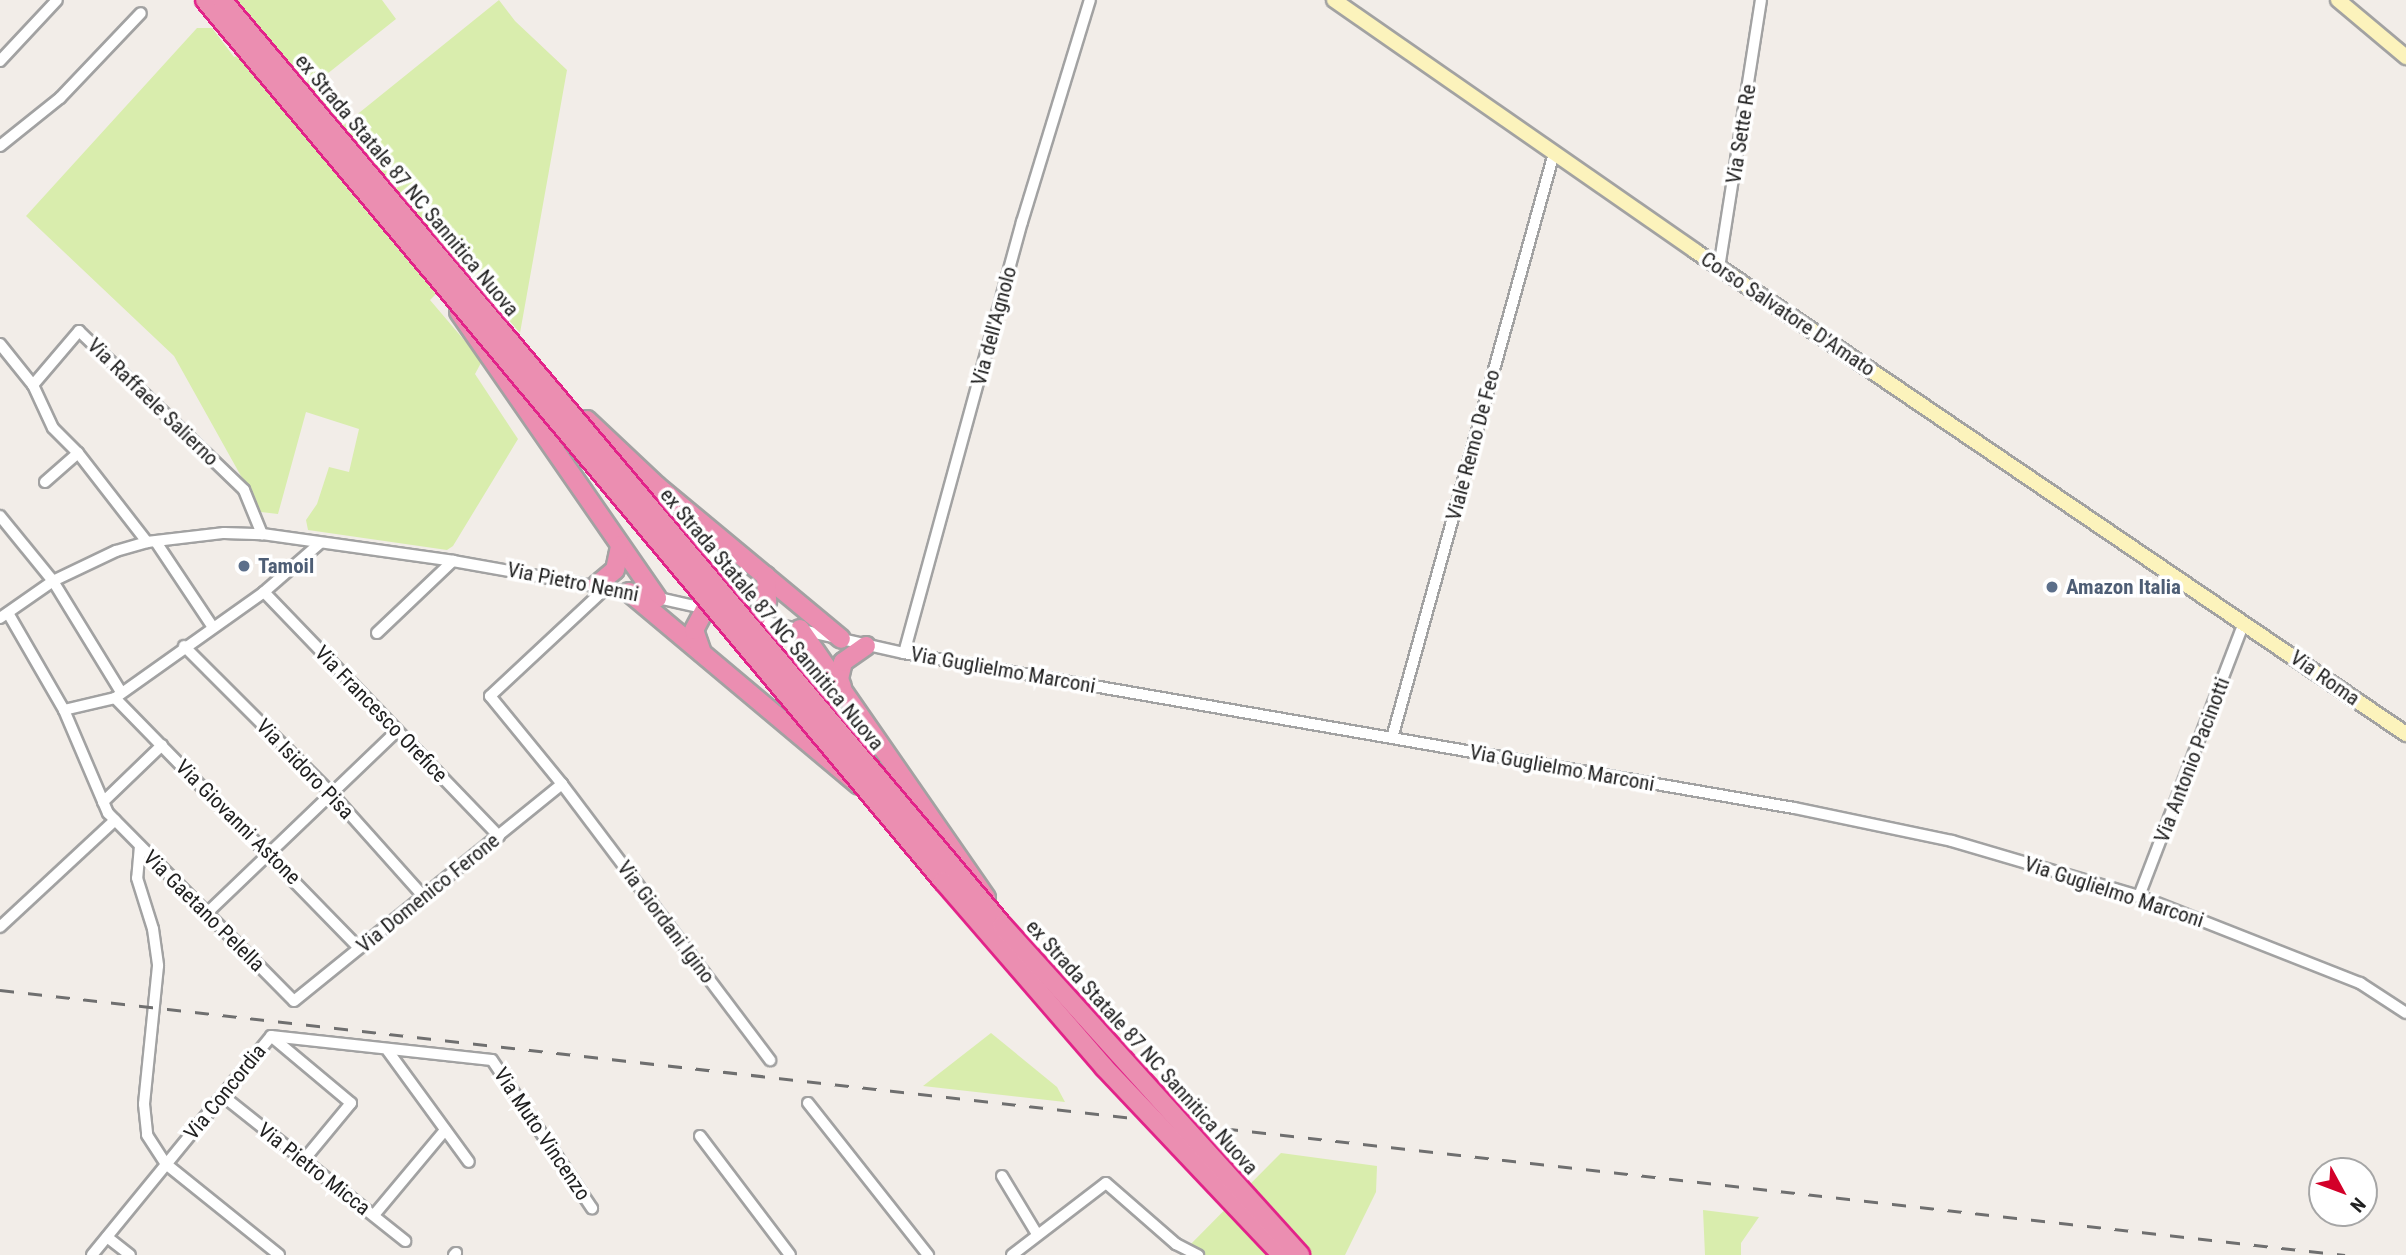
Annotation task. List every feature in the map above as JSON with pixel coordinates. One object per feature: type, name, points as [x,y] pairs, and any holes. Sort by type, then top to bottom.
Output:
[{"type":"highway","name":"ex Strada Statale 87 NC Sannitica Nuova","points":[[205,0],[445,289],[1104,1067],[1282,1255]]},
{"type":"highway","name":"ex Strada Statale 87 NC Sannitica Nuova","points":[[222,0],[1007,930],[1300,1255]]},
{"type":"highway","points":[[445,289],[657,598]]},
{"type":"highway","points":[[515,350],[564,393],[601,436],[841,639]]},
{"type":"highway","points":[[602,586],[615,570],[620,546]]},
{"type":"highway","points":[[755,619],[767,601],[766,576]]},
{"type":"highway","points":[[629,592],[706,659],[870,793]]},
{"type":"highway","points":[[699,608],[694,630],[706,659]]},
{"type":"highway","points":[[800,629],[1007,930]]},
{"type":"highway","points":[[844,694],[839,668],[851,654],[866,646]]},
{"type":"street","points":[[0,61],[57,0]]},
{"type":"street","name":"Via dell'Agnolo","points":[[904,653],[1022,222],[1090,0]]},
{"type":"street","name":"Corso Salvatore D'Amato","points":[[1334,0],[1719,268],[2244,623]]},
{"type":"street","name":"Via Sette Re","points":[[1719,268],[1761,0]]},
{"type":"street","points":[[2338,0],[2406,57]]},
{"type":"street","points":[[0,146],[60,98],[141,13]]},
{"type":"street","name":"Viale Remo De Feo","points":[[1392,738],[1554,153]]},
{"type":"street","name":"Via Raffaele Salierno","points":[[33,385],[79,331],[244,490],[262,534]]},
{"type":"street","points":[[0,344],[33,385],[53,428],[78,453],[151,542],[212,626]]},
{"type":"street","points":[[45,482],[78,453]]},
{"type":"street","name":"Via Giovanni Astone","points":[[0,516],[53,581],[118,695],[162,746],[270,853],[359,948]]},
{"type":"street","name":"Via Pietro Nenni","points":[[4,615],[53,581],[151,542],[262,534],[453,561],[602,586],[699,608]]},
{"type":"street","points":[[64,710],[118,695],[212,626],[264,592],[319,544]]},
{"type":"street","points":[[377,633],[453,561]]},
{"type":"street","name":"Via Giordani Igino","points":[[602,586],[490,696],[562,783],[770,1060]]},
{"type":"street","name":"Via Francesco Orefice","points":[[264,592],[499,836]]},
{"type":"street","name":"Via Guglielmo Marconi","points":[[699,608],[866,646],[1392,738],[1952,841],[2139,896],[2360,983],[2406,1013]]},
{"type":"street","name":"Via Gaetano Pelella","points":[[4,615],[64,710],[103,802],[114,820],[294,1001]]},
{"type":"street","name":"Via Roma","points":[[2244,623],[2406,734]]},
{"type":"street","name":"Via Antonio Pacinotti","points":[[2139,896],[2244,623]]},
{"type":"street","name":"Via Isidoro Pisa","points":[[184,646],[331,793],[423,896]]},
{"type":"street","points":[[206,914],[397,731]]},
{"type":"street","points":[[103,802],[162,746]]},
{"type":"street","name":"Via Domenico Ferone","points":[[294,1001],[562,783]]},
{"type":"street","points":[[0,926],[114,820]]},
{"type":"street","points":[[140,846],[138,878],[153,929],[158,966],[144,1113],[147,1135],[166,1164],[279,1255]]},
{"type":"street","points":[[271,1036],[351,1103],[303,1161]]},
{"type":"street","name":"Via Concordia","points":[[92,1255],[271,1036],[388,1051],[492,1060]]},
{"type":"street","points":[[388,1051],[469,1162]]},
{"type":"street","name":"Via Muto Vincenzo","points":[[492,1060],[592,1208]]},
{"type":"street","name":"Via Pietro Micca","points":[[223,1096],[405,1241]]},
{"type":"street","points":[[808,1103],[928,1255]]},
{"type":"street","points":[[374,1216],[445,1130]]},
{"type":"street","points":[[700,1136],[790,1255]]},
{"type":"street","points":[[1002,1176],[1037,1234]]},
{"type":"street","points":[[1012,1255],[1106,1183],[1176,1244],[1198,1255]]},
{"type":"street","points":[[107,1237],[130,1255]]},
{"type":"green space","points":[[233,0],[382,0],[396,19],[312,86],[344,125],[499,0],[515,21],[567,70],[520,333],[465,269],[461,272]]},
{"type":"green space","points":[[197,28],[212,28],[234,57],[241,55],[346,178],[342,182],[436,294],[430,300],[482,361],[475,374],[518,439],[453,546],[447,550],[308,530],[306,520],[317,504],[329,467],[349,472],[359,429],[306,412],[278,514],[261,512],[174,356],[26,216]]},
{"type":"green space","points":[[991,1033],[1057,1087],[1065,1102],[923,1086]]},
{"type":"green space","points":[[1281,1153],[1377,1166],[1376,1192],[1345,1255],[1180,1255]]},
{"type":"green space","points":[[1703,1210],[1759,1217],[1741,1243],[1741,1255],[1705,1255]]},
{"type":"railway","points":[[0,990],[2345,1255]]},
{"type":"place","name":"Tamoil","points":[[244,566]]},
{"type":"place","name":"Amazon Italia","points":[[2052,587]]}]
